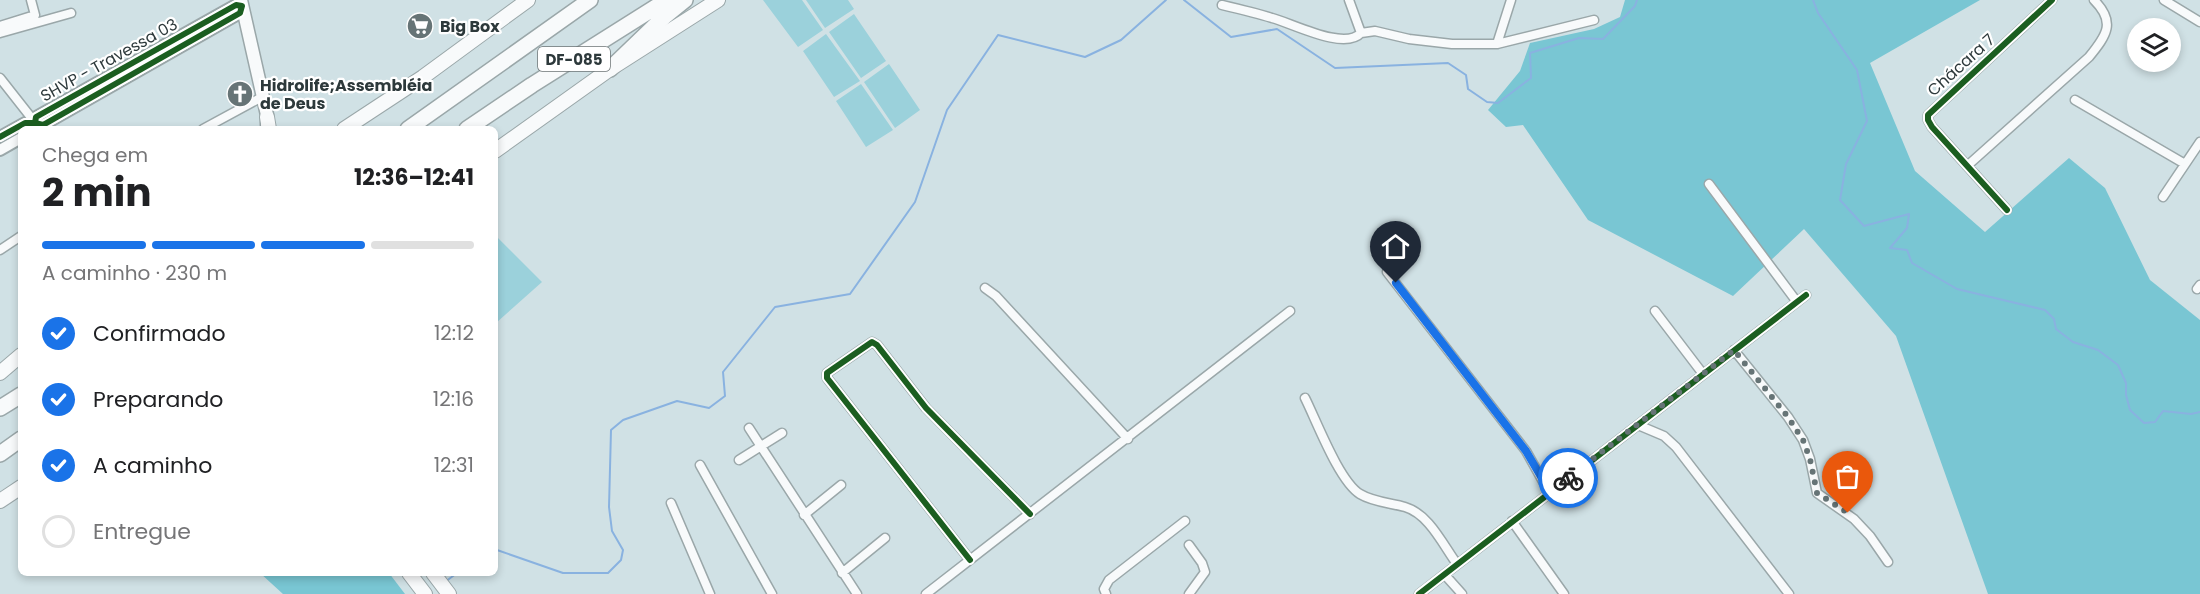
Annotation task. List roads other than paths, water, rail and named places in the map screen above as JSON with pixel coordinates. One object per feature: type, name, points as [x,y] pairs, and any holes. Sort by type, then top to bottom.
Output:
[{"type":"highway","name":"DF-085","points":[[412,126],[590,0]]},
{"type":"highway","name":"DF-085","points":[[471,126],[667,0]]},
{"type":"highway","points":[[610,69],[664,16],[685,0]]},
{"type":"highway","points":[[0,408],[18,397]]},
{"type":"highway","points":[[0,454],[18,441]]},
{"type":"main road","points":[[349,126],[423,77],[528,0]]},
{"type":"main road","points":[[498,149],[610,69],[718,0]]},
{"type":"main road","points":[[242,3],[269,126]]},
{"type":"main road","points":[[0,373],[18,358]]},
{"type":"main road","points":[[0,501],[18,489]]},
{"type":"main road","points":[[411,576],[421,590]]},
{"type":"main road","points":[[436,576],[449,594]]},
{"type":"street","points":[[0,26],[35,15],[30,0]]},
{"type":"street","points":[[1349,0],[1361,33]]},
{"type":"street","points":[[1497,44],[1511,0]]},
{"type":"street","name":"Chácara 7","points":[[2007,210],[1932,127],[1928,115],[2052,0]]},
{"type":"street","points":[[1967,166],[2089,57],[2099,45],[2108,27],[2108,21],[2094,0]]},
{"type":"street","points":[[2164,0],[2200,22]]},
{"type":"street","name":"SHVP - Travessa 03","points":[[36,126],[36,117],[56,105],[242,3]]},
{"type":"street","points":[[1222,5],[1274,18],[1324,36],[1352,38],[1361,33],[1375,31],[1409,39],[1452,44],[1497,44],[1594,20]]},
{"type":"street","points":[[0,33],[71,13]]},
{"type":"street","points":[[0,78],[35,126]]},
{"type":"street","points":[[209,126],[262,97]]},
{"type":"street","points":[[2075,100],[2185,164]]},
{"type":"street","name":"SHVP - Travessa 03","points":[[0,137],[18,127]]},
{"type":"street","points":[[0,150],[18,140]]},
{"type":"street","points":[[2163,197],[2200,142]]},
{"type":"street","points":[[1709,184],[1797,302]]},
{"type":"street","points":[[0,250],[18,238]]},
{"type":"street","points":[[1387,272],[1526,451],[1550,492]]},
{"type":"street","points":[[985,288],[996,296],[1128,439]]},
{"type":"street","points":[[1419,594],[1806,295]]},
{"type":"street","points":[[926,594],[1290,311]]},
{"type":"street","points":[[1654,311],[1703,374]]},
{"type":"street","points":[[970,560],[827,378],[827,373],[865,345],[872,342],[877,345],[926,408],[1030,514]]},
{"type":"street","points":[[1734,350],[1788,417],[1803,440],[1810,459],[1817,493],[1854,519],[1888,562]]},
{"type":"street","points":[[1305,398],[1334,459],[1354,489],[1368,498],[1415,511],[1425,520],[1457,564]]},
{"type":"street","points":[[1638,425],[1664,436],[1676,447],[1789,594]]},
{"type":"street","points":[[749,428],[857,594]]},
{"type":"street","points":[[739,460],[782,433]]},
{"type":"street","points":[[700,465],[772,594]]},
{"type":"street","points":[[804,515],[841,485]]},
{"type":"street","points":[[671,503],[710,594]]},
{"type":"street","points":[[1106,594],[1104,589],[1109,580],[1185,520]]},
{"type":"street","points":[[1512,521],[1564,594]]},
{"type":"street","points":[[842,573],[885,538]]},
{"type":"street","points":[[1189,545],[1205,568],[1203,576],[1189,594]]},
{"type":"street","points":[[1445,575],[1462,594]]},
{"type":"waterway","points":[[498,550],[563,573],[608,573],[621,560],[623,550],[612,531],[609,507],[611,430],[623,420],[677,401],[709,408],[725,396],[723,372],[775,307],[850,294],[915,202],[947,110],[998,35],[1085,57],[1121,40],[1166,0]]},
{"type":"waterway","points":[[1184,0],[1231,37],[1277,29],[1335,68],[1448,63],[1466,75],[1468,89],[1487,102],[1498,103],[1531,78],[1530,53],[1579,38],[1603,39],[1635,6],[1637,0]]},
{"type":"waterway","points":[[1813,0],[1818,13],[1857,70],[1867,121],[1846,164],[1840,200],[1864,226],[1909,214],[1907,228],[1890,248],[1907,250],[1912,263],[1957,289],[2045,310],[2054,319],[2056,329],[2073,342],[2098,350],[2118,365],[2126,383],[2130,410],[2144,423],[2155,422],[2163,411],[2191,414],[2200,412]]},
{"type":"waterway","points":[[445,582],[453,576]]},
{"type":"place","name":"Big Box","points":[[420,26]]},
{"type":"place","name":"Hidrolife;Assembléia de Deus","points":[[240,94]]}]
